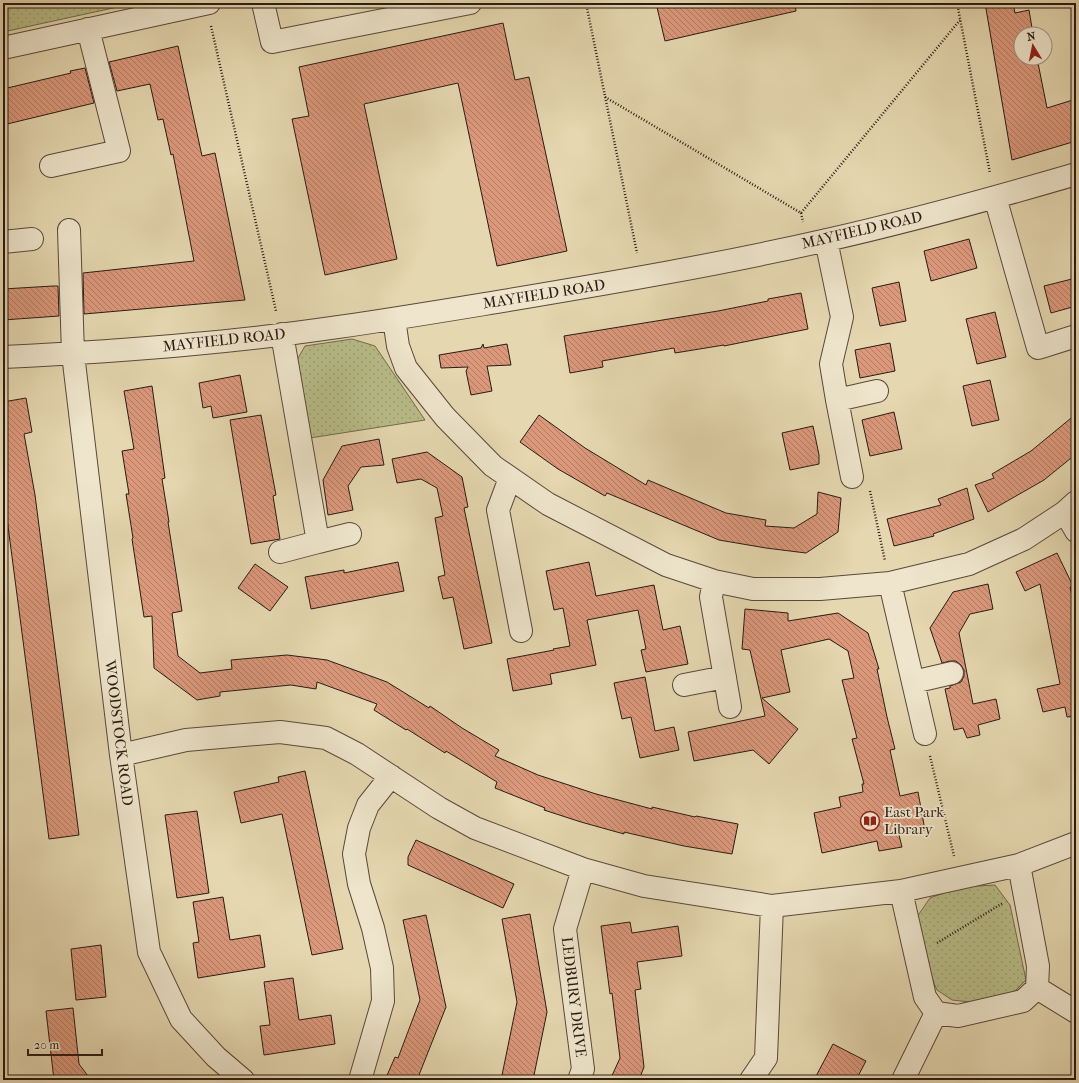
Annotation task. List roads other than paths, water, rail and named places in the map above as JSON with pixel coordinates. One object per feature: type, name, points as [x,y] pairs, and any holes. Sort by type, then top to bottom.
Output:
[{"type":"street","points":[[3,48],[207,3]]},
{"type":"street","points":[[262,3],[272,42],[470,3]]},
{"type":"street","points":[[51,166],[119,151],[88,29]]},
{"type":"street","name":"MAYFIELD ROAD","points":[[3,357],[73,354],[195,344],[282,334],[394,319],[642,278],[826,240],[995,197],[1076,174]]},
{"type":"street","points":[[995,197],[1038,348],[1076,336]]},
{"type":"street","name":"WOODSTOCK ROAD","points":[[69,230],[73,354],[121,755],[149,952],[181,1019],[216,1057],[243,1080]]},
{"type":"street","points":[[3,242],[32,239]]},
{"type":"street","points":[[826,240],[842,316],[831,364],[852,477]]},
{"type":"street","points":[[394,319],[398,346],[406,368],[445,417],[493,466],[548,504],[666,566],[714,581],[753,589],[820,589],[890,583],[969,564],[1024,539],[1071,507],[1076,531]]},
{"type":"street","points":[[282,334],[318,542]]},
{"type":"street","points":[[837,400],[877,391]]},
{"type":"street","points":[[510,478],[498,510],[521,632]]},
{"type":"street","points":[[280,552],[350,534]]},
{"type":"street","points":[[714,581],[711,597],[730,706]]},
{"type":"street","points":[[890,583],[925,734]]},
{"type":"street","points":[[913,682],[952,673]]},
{"type":"street","points":[[684,685],[725,677]]},
{"type":"street","points":[[121,755],[186,740],[280,732],[326,738],[357,754],[439,808],[475,828],[583,869],[644,886],[772,906],[901,891],[1019,865],[1076,843]]},
{"type":"street","points":[[360,1080],[383,1001],[382,968],[373,928],[360,884],[354,854],[359,828],[368,805],[391,776]]},
{"type":"street","points":[[901,891],[925,997],[936,1013],[958,1016],[1023,1001],[1037,988],[1038,966],[1019,865]]},
{"type":"street","name":"LEDBURY DRIVE","points":[[579,1080],[583,1069],[565,929],[583,869]]},
{"type":"street","points":[[751,1080],[766,1058],[772,906]]},
{"type":"street","points":[[1037,988],[1076,1012]]},
{"type":"street","points":[[903,1080],[936,1013]]},
{"type":"place","name":"East Park Library","points":[[870,821]]}]
